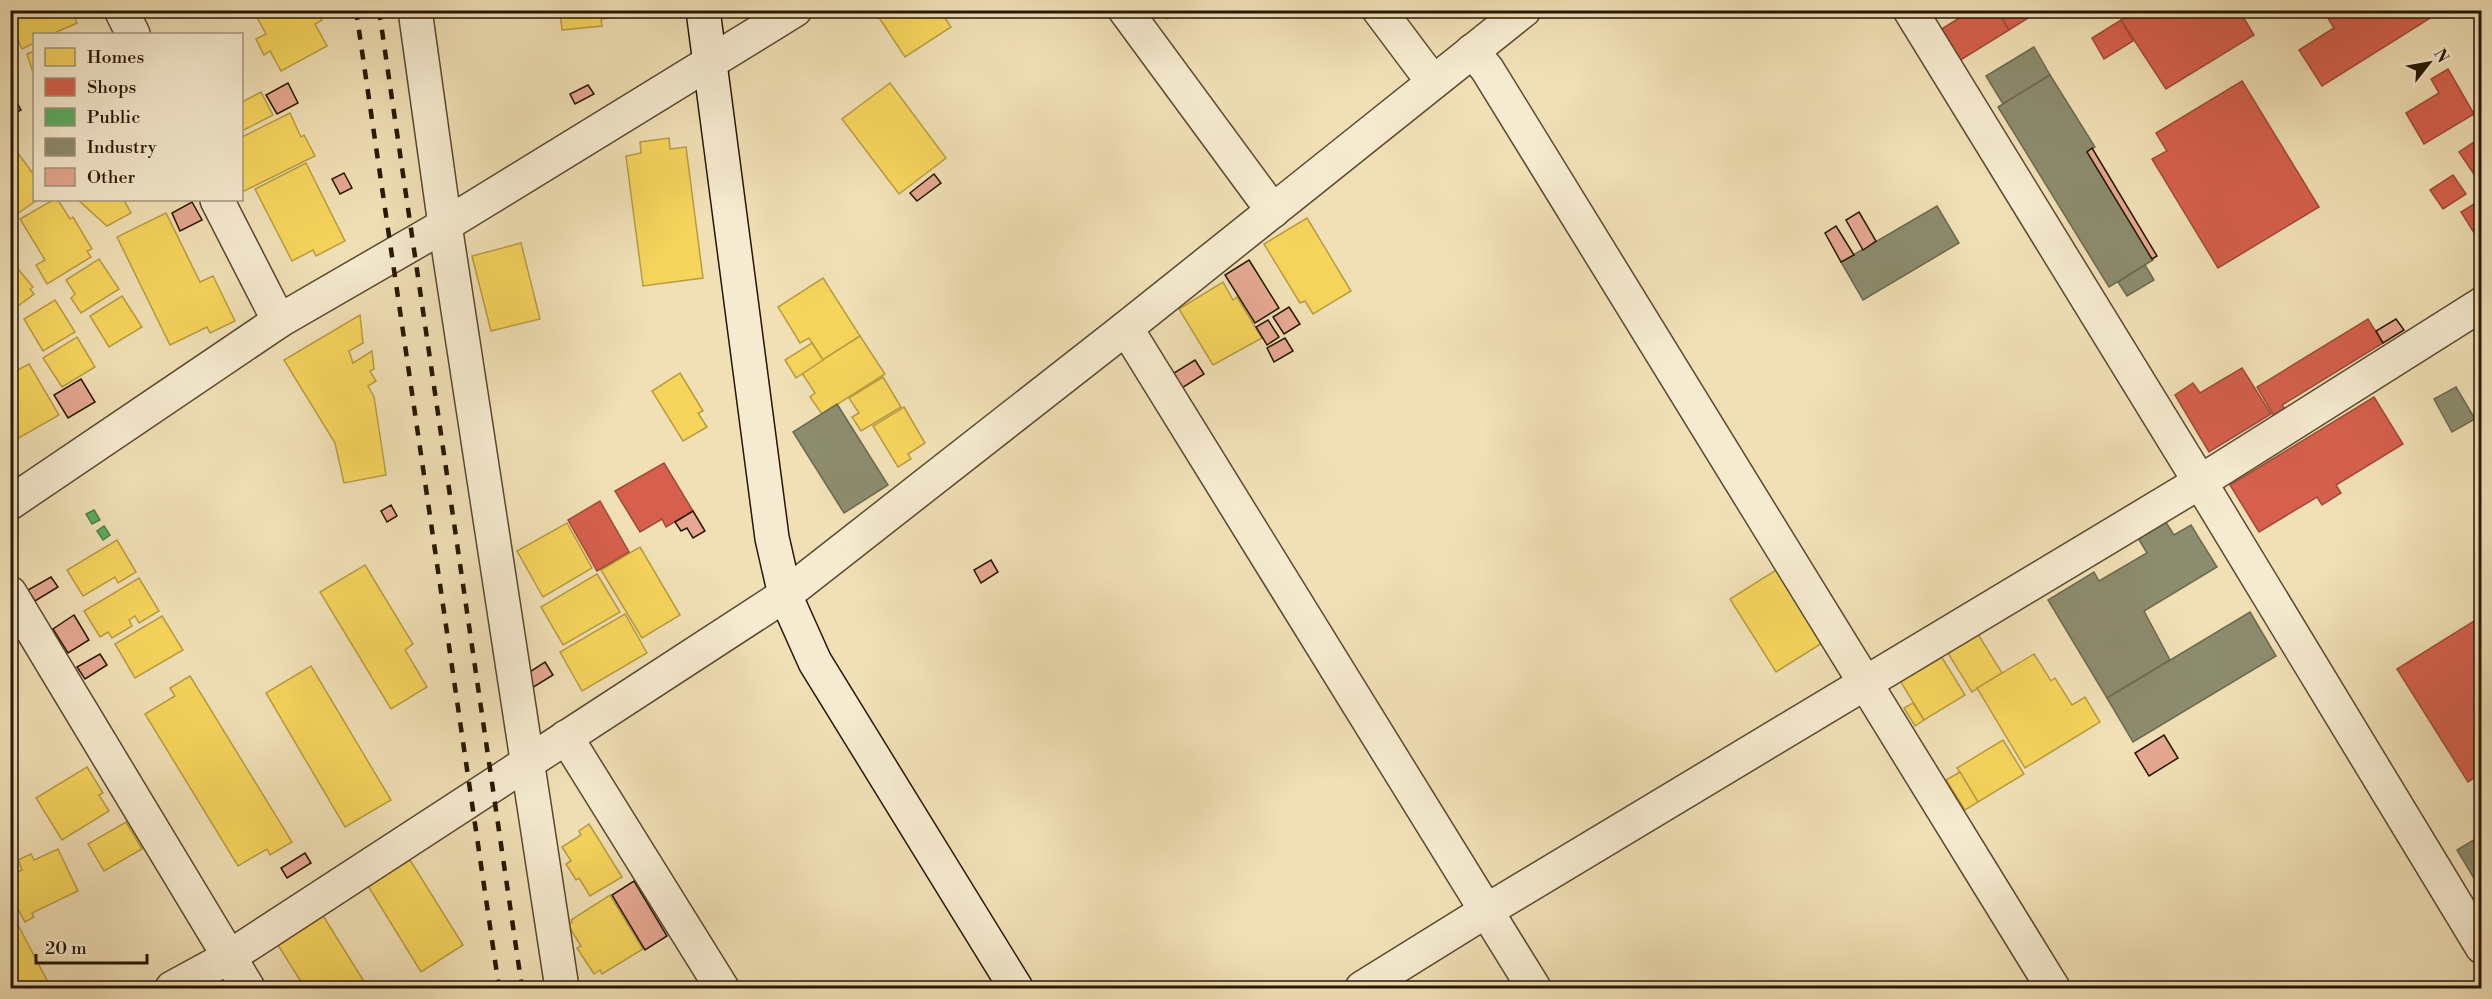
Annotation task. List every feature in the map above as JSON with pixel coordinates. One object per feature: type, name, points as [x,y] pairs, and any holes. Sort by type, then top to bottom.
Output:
[{"type":"street","points":[[121,10],[132,33]]},
{"type":"street","points":[[415,10],[445,225],[562,988]]},
{"type":"street","points":[[703,10],[772,538],[785,595],[815,662],[1016,988]]},
{"type":"street","points":[[10,503],[279,321],[445,225],[795,10]]},
{"type":"street","points":[[1125,10],[1273,211]]},
{"type":"street","points":[[1379,10],[1433,82]]},
{"type":"street","points":[[172,988],[229,957],[785,595],[1126,328],[1524,10]]},
{"type":"street","points":[[1910,10],[2200,482],[2481,947]]},
{"type":"street","points":[[1472,51],[1487,69],[2053,988]]},
{"type":"street","points":[[218,201],[279,321]]},
{"type":"street","points":[[1362,988],[1486,911],[2200,482],[2481,304]]},
{"type":"street","points":[[1126,328],[1534,988]]},
{"type":"street","points":[[10,593],[248,988]]},
{"type":"street","points":[[566,737],[722,988]]},
{"type":"building: Homes","points":[[10,10],[72,10],[77,23],[54,33],[33,33],[33,44],[22,49],[10,23]]},
{"type":"building: Homes","points":[[253,10],[317,10],[322,20],[315,24],[327,46],[281,71],[270,51],[264,55],[256,39],[266,34]]},
{"type":"building: Homes","points":[[560,10],[637,10],[637,15],[601,19],[602,26],[562,30]]},
{"type":"building: Homes","points":[[874,10],[940,10],[951,27],[905,57]]},
{"type":"building: Homes","points":[[1161,10],[1178,10],[1167,19]]},
{"type":"building: Homes","points":[[33,51],[33,73],[27,54]]},
{"type":"building: Homes","points":[[890,83],[946,158],[899,194],[842,119]]},
{"type":"building: Homes","points":[[261,92],[273,115],[243,130],[243,101]]},
{"type":"building: Homes","points":[[290,113],[301,137],[304,135],[315,156],[243,192],[243,136]]},
{"type":"building: Homes","points":[[669,138],[670,149],[686,147],[703,278],[643,286],[626,156],[641,153],[640,142]]},
{"type":"building: Homes","points":[[10,142],[33,174],[33,201],[36,201],[14,216],[10,211]]},
{"type":"building: Homes","points":[[306,163],[345,241],[316,256],[313,250],[292,261],[255,189]]},
{"type":"building: Homes","points":[[51,201],[59,201],[70,219],[73,217],[92,249],[87,251],[91,257],[47,284],[36,265],[45,260],[20,219]]},
{"type":"building: Homes","points":[[79,201],[125,201],[131,213],[107,226]]},
{"type":"building: Homes","points":[[166,213],[200,282],[213,276],[235,321],[210,333],[207,327],[170,345],[117,237]]},
{"type":"building: Homes","points":[[1307,218],[1351,291],[1313,314],[1305,301],[1300,303],[1264,244]]},
{"type":"building: Homes","points":[[521,243],[540,319],[491,331],[472,256]]},
{"type":"building: Homes","points":[[10,259],[33,287],[30,289],[34,294],[10,312]]},
{"type":"building: Homes","points":[[99,259],[119,289],[81,313],[71,298],[75,294],[66,280]]},
{"type":"building: Homes","points":[[823,278],[860,336],[823,360],[809,338],[800,343],[778,307]]},
{"type":"building: Homes","points":[[1223,282],[1233,300],[1237,297],[1262,338],[1213,365],[1179,309]]},
{"type":"building: Homes","points":[[122,296],[142,327],[109,347],[90,316]]},
{"type":"building: Homes","points":[[55,300],[75,332],[43,351],[24,319]]},
{"type":"building: Homes","points":[[360,315],[363,343],[349,351],[353,363],[372,351],[374,369],[370,371],[376,381],[368,386],[374,397],[386,475],[344,483],[335,443],[284,360]]},
{"type":"building: Homes","points":[[860,336],[885,374],[822,414],[810,397],[815,393],[802,373]]},
{"type":"building: Homes","points":[[77,337],[95,367],[62,387],[43,358]]},
{"type":"building: Homes","points":[[812,343],[823,360],[796,378],[785,360]]},
{"type":"building: Homes","points":[[29,364],[59,415],[17,439],[10,427],[10,374]]},
{"type":"building: Homes","points":[[680,373],[703,411],[698,413],[707,427],[683,441],[652,391]]},
{"type":"building: Homes","points":[[883,377],[901,407],[861,431],[852,417],[859,413],[849,398]]},
{"type":"building: Homes","points":[[904,407],[925,443],[908,454],[911,459],[898,467],[873,426]]},
{"type":"building: Homes","points":[[567,523],[592,568],[543,597],[517,551]]},
{"type":"building: Homes","points":[[117,540],[136,572],[118,583],[115,577],[83,596],[67,570]]},
{"type":"building: Homes","points":[[640,547],[680,615],[642,638],[601,570]]},
{"type":"building: Homes","points":[[365,565],[413,644],[405,650],[427,687],[391,709],[320,592]]},
{"type":"building: Homes","points":[[1781,567],[1827,640],[1776,672],[1730,599]]},
{"type":"building: Homes","points":[[597,574],[620,612],[563,645],[541,607]]},
{"type":"building: Homes","points":[[139,578],[159,611],[139,623],[135,616],[129,620],[132,626],[112,638],[108,632],[100,637],[84,611]]},
{"type":"building: Homes","points":[[625,614],[647,653],[582,691],[560,652]]},
{"type":"building: Homes","points":[[162,616],[183,650],[135,678],[115,644]]},
{"type":"building: Homes","points":[[1976,631],[2002,673],[1972,692],[1946,650]]},
{"type":"building: Homes","points":[[2034,654],[2051,681],[2055,678],[2072,705],[2085,697],[2100,722],[2025,768],[1977,688]]},
{"type":"building: Homes","points":[[1941,656],[1965,695],[1924,720],[1899,679]]},
{"type":"building: Homes","points":[[311,666],[391,800],[345,827],[266,693]]},
{"type":"building: Homes","points":[[190,676],[292,842],[270,855],[267,849],[238,866],[145,714],[175,696],[170,688]]},
{"type":"building: Homes","points":[[1913,703],[1924,720],[1915,726],[1904,708]]},
{"type":"building: Homes","points":[[2003,740],[2024,774],[1978,802],[1957,768]]},
{"type":"building: Homes","points":[[87,767],[103,793],[99,795],[109,811],[62,840],[36,798]]},
{"type":"building: Homes","points":[[1960,772],[1978,802],[1965,810],[1946,780]]},
{"type":"building: Homes","points":[[126,822],[142,849],[104,871],[88,844]]},
{"type":"building: Homes","points":[[589,824],[622,877],[590,896],[579,878],[576,880],[566,864],[571,861],[562,847],[581,835],[579,831]]},
{"type":"building: Homes","points":[[58,849],[78,891],[32,913],[34,917],[25,922],[10,894],[10,875],[22,870],[18,860],[31,854],[34,860]]},
{"type":"building: Homes","points":[[410,860],[463,945],[421,972],[368,886]]},
{"type":"building: Homes","points":[[610,895],[643,949],[602,974],[600,970],[594,974],[577,948],[581,946],[568,925],[572,922],[571,920]]},
{"type":"building: Homes","points":[[322,914],[368,988],[305,988],[276,942]]},
{"type":"building: Homes","points":[[16,921],[51,988],[10,988],[10,923]]},
{"type":"building: Shops","points":[[1972,10],[1997,10],[2009,30],[1959,61],[1940,30]]},
{"type":"building: Shops","points":[[1997,10],[2041,10],[2009,30]]},
{"type":"building: Shops","points":[[2128,10],[2239,10],[2254,35],[2166,89],[2121,20],[2131,14]]},
{"type":"building: Shops","points":[[2323,10],[2443,10],[2322,86],[2299,50],[2334,28]]},
{"type":"building: Shops","points":[[2121,20],[2133,41],[2104,59],[2092,38]]},
{"type":"building: Shops","points":[[2448,69],[2474,114],[2424,144],[2406,113],[2439,93],[2431,79]]},
{"type":"building: Shops","points":[[2242,81],[2319,207],[2218,268],[2152,159],[2167,151],[2156,133]]},
{"type":"building: Shops","points":[[2477,140],[2482,147],[2482,186],[2459,152]]},
{"type":"building: Shops","points":[[2453,175],[2466,194],[2443,209],[2430,190]]},
{"type":"building: Shops","points":[[2482,199],[2482,237],[2478,239],[2461,212]]},
{"type":"building: Shops","points":[[2368,319],[2383,343],[2282,405],[2285,409],[2274,416],[2257,387]]},
{"type":"building: Shops","points":[[2242,368],[2271,414],[2209,452],[2175,395],[2193,383],[2200,393]]},
{"type":"building: Shops","points":[[2374,397],[2403,444],[2336,485],[2341,493],[2322,505],[2317,497],[2259,532],[2230,485]]},
{"type":"building: Shops","points":[[664,463],[693,511],[666,527],[662,519],[640,532],[615,491]]},
{"type":"building: Shops","points":[[600,501],[629,552],[597,571],[568,520]]},
{"type":"building: Shops","points":[[2482,616],[2482,773],[2468,782],[2397,669]]},
{"type":"building: Public","points":[[94,510],[100,520],[92,524],[86,514]]},
{"type":"building: Public","points":[[104,526],[110,535],[103,540],[97,531]]},
{"type":"building: Industry","points":[[2034,47],[2050,75],[2003,104],[1986,76]]},
{"type":"building: Industry","points":[[2050,75],[2095,147],[2087,152],[2153,260],[2109,287],[1998,107]]},
{"type":"building: Industry","points":[[1937,206],[1959,243],[1863,300],[1841,262]]},
{"type":"building: Industry","points":[[2145,265],[2154,280],[2127,296],[2118,282]]},
{"type":"building: Industry","points":[[2456,387],[2475,419],[2452,432],[2434,399]]},
{"type":"building: Industry","points":[[837,404],[888,485],[844,513],[793,432]]},
{"type":"building: Industry","points":[[2165,521],[2174,535],[2191,525],[2217,567],[2144,611],[2170,660],[2107,698],[2048,600],[2094,572],[2099,581],[2147,553],[2138,538]]},
{"type":"building: Industry","points":[[2250,612],[2276,656],[2133,742],[2107,698]]},
{"type":"building: Industry","points":[[2482,835],[2482,890],[2481,890],[2457,850]]},
{"type":"building: Other","points":[[288,83],[298,103],[277,114],[266,95]]},
{"type":"building: Other","points":[[588,85],[594,94],[575,104],[570,94]]},
{"type":"building: Other","points":[[14,98],[21,110],[10,116],[10,100]]},
{"type":"building: Other","points":[[2092,148],[2157,256],[2152,259],[2087,152]]},
{"type":"building: Other","points":[[344,173],[352,188],[340,194],[332,179]]},
{"type":"building: Other","points":[[934,174],[941,183],[917,201],[910,193]]},
{"type":"building: Other","points":[[192,202],[202,220],[180,231],[172,213]]},
{"type":"building: Other","points":[[1859,212],[1876,241],[1863,250],[1846,220]]},
{"type":"building: Other","points":[[1836,226],[1854,255],[1841,262],[1825,233]]},
{"type":"building: Other","points":[[1249,260],[1279,308],[1255,323],[1225,275]]},
{"type":"building: Other","points":[[1289,307],[1300,324],[1284,334],[1273,317]]},
{"type":"building: Other","points":[[2396,319],[2404,330],[2383,343],[2376,331]]},
{"type":"building: Other","points":[[1268,320],[1279,337],[1267,345],[1256,327]]},
{"type":"building: Other","points":[[1285,338],[1293,351],[1274,362],[1267,348]]},
{"type":"building: Other","points":[[1195,360],[1204,374],[1182,388],[1174,373]]},
{"type":"building: Other","points":[[81,379],[95,402],[68,418],[54,395]]},
{"type":"building: Other","points":[[391,505],[397,516],[387,522],[381,511]]},
{"type":"building: Other","points":[[693,511],[705,531],[693,538],[687,528],[681,531],[675,522]]},
{"type":"building: Other","points":[[991,560],[998,572],[981,583],[974,570]]},
{"type":"building: Other","points":[[51,577],[58,587],[35,601],[28,590]]},
{"type":"building: Other","points":[[74,615],[89,640],[68,653],[53,629]]},
{"type":"building: Other","points":[[100,654],[107,665],[85,679],[77,667]]},
{"type":"building: Other","points":[[545,662],[553,675],[532,688],[525,675]]},
{"type":"building: Other","points":[[2164,735],[2178,758],[2149,776],[2135,753]]},
{"type":"building: Other","points":[[305,853],[311,863],[287,878],[281,868]]},
{"type":"building: Other","points":[[634,881],[667,936],[645,950],[612,895]]},
{"type":"railway","points":[[356,10],[499,988]]},
{"type":"railway","points":[[379,10],[522,988]]}]
